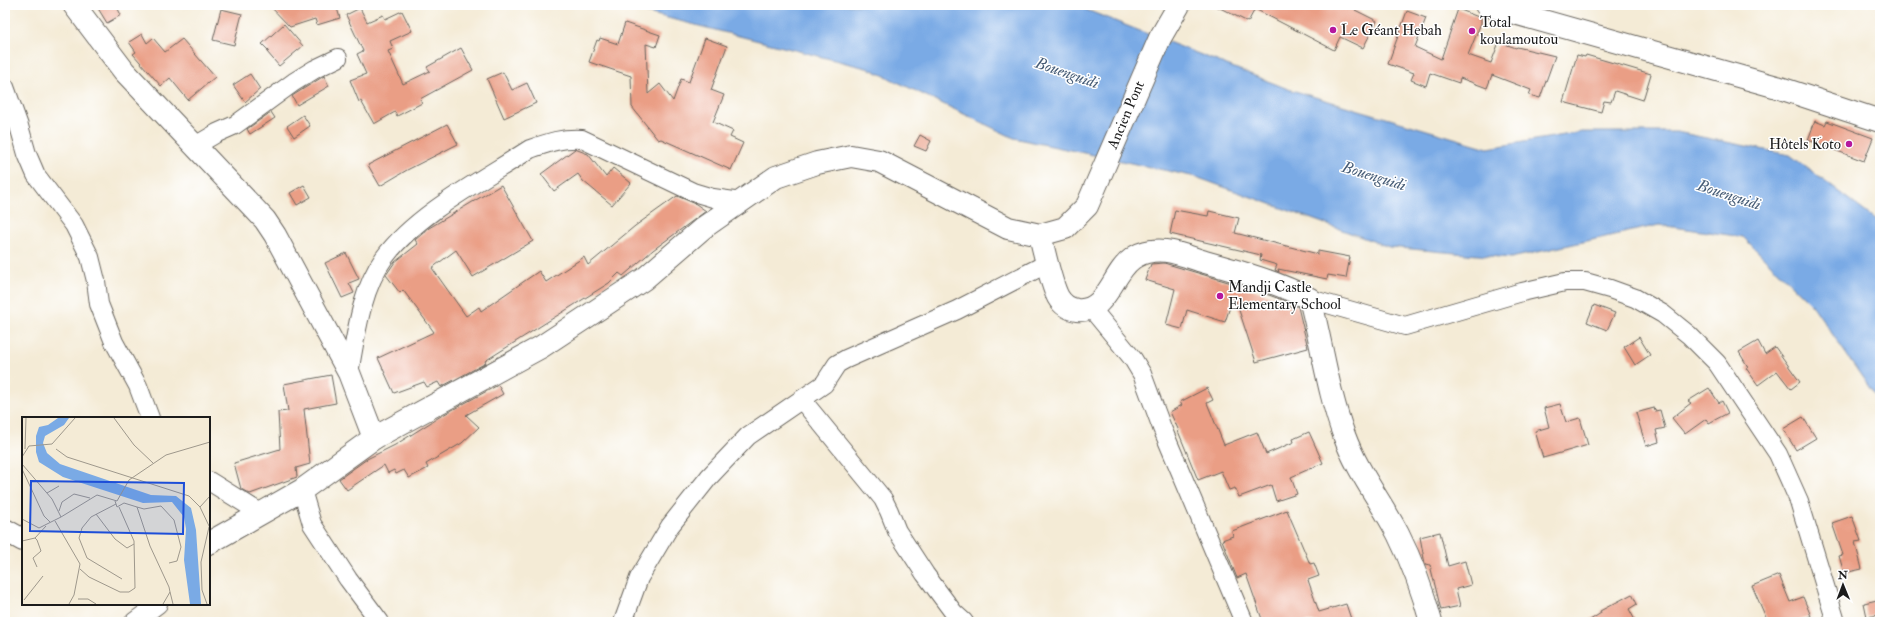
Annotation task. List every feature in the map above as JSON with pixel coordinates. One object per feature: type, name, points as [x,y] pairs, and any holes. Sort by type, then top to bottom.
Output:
[{"type":"main road","points":[[74,5],[124,70],[265,220],[275,235],[349,373],[374,438]]},
{"type":"main road","name":"Ancien Pont","points":[[1040,235],[1065,228],[1087,206],[1160,38],[1179,5]]},
{"type":"main road","points":[[1486,5],[1770,85],[1880,121]]},
{"type":"main road","points":[[210,542],[302,490],[374,438],[541,346],[644,279],[703,228],[776,177],[817,163],[851,156],[879,161],[1008,228],[1040,235],[1058,297],[1071,309],[1082,310],[1091,308],[1104,297],[1114,279],[1131,259],[1152,251],[1169,251],[1250,274],[1288,288],[1310,299],[1326,371],[1344,434],[1358,468],[1398,534],[1425,600],[1431,622]]},
{"type":"main road","points":[[5,530],[22,539]]},
{"type":"street","points":[[195,146],[217,133],[235,125],[310,72],[338,58]]},
{"type":"street","points":[[5,87],[27,154],[36,176],[74,225],[90,257],[96,281],[99,304],[114,342],[138,386],[150,417]]},
{"type":"street","points":[[349,373],[359,319],[370,286],[384,258],[400,239],[427,215],[530,149],[564,138],[582,139],[693,192],[713,198],[741,202]]},
{"type":"street","points":[[623,622],[639,578],[670,526],[709,477],[748,436],[824,384],[837,364],[957,310],[1048,263]]},
{"type":"street","points":[[1310,299],[1406,326],[1522,292],[1565,282],[1585,282],[1610,288],[1635,298],[1663,314],[1689,335],[1717,363],[1778,454],[1799,501],[1836,622]]},
{"type":"street","points":[[1091,308],[1133,359],[1142,374],[1162,428],[1244,622]]},
{"type":"street","points":[[802,400],[883,499],[890,511],[897,532],[925,574],[954,613],[964,622]]},
{"type":"street","points":[[210,482],[262,514]]},
{"type":"street","points":[[302,490],[312,524],[348,579],[380,622]]},
{"type":"street","points":[[134,622],[157,605]]},
{"type":"water","name":"Bouenguidi","points":[[616,5],[1074,5],[1288,89],[1488,148],[1582,132],[1677,132],[1790,155],[1880,223],[1880,403],[1813,306],[1743,237],[1659,225],[1511,258],[1389,247],[1196,177],[1014,138],[870,69]]},
{"type":"building","points":[[96,5],[116,5],[121,15],[107,23]]},
{"type":"building","points":[[269,5],[336,5],[340,18],[317,25],[315,19],[290,27]]},
{"type":"building","name":"Le Géant Hebah","points":[[1214,5],[1358,5],[1355,10],[1377,21],[1363,48],[1340,37],[1334,50],[1255,9],[1248,22]]},
{"type":"building","points":[[360,8],[367,22],[383,15],[385,19],[402,11],[412,31],[390,41],[393,49],[388,51],[403,84],[430,71],[427,67],[461,48],[473,70],[420,99],[422,103],[397,116],[395,112],[374,124],[361,101],[359,102],[350,80],[366,74],[357,54],[363,51],[346,15]]},
{"type":"building","points":[[221,9],[242,14],[234,45],[213,40]]},
{"type":"building","points":[[1458,9],[1481,18],[1481,23],[1468,55],[1491,63],[1499,42],[1516,48],[1555,56],[1540,98],[1529,95],[1531,90],[1492,75],[1487,88],[1460,78],[1459,83],[1430,73],[1426,86],[1411,80],[1414,73],[1388,64],[1407,11],[1426,18],[1415,47],[1441,59]]},
{"type":"building","points":[[625,23],[660,35],[656,47],[646,44],[648,94],[660,84],[673,101],[681,79],[689,82],[705,38],[727,46],[711,90],[724,95],[713,122],[733,131],[730,137],[743,143],[731,170],[661,139],[658,140],[632,107],[631,76],[589,62],[597,40],[599,41],[600,38],[618,44]]},
{"type":"building","points":[[284,24],[303,46],[279,66],[267,52],[269,51],[262,44]]},
{"type":"building","points":[[142,34],[147,43],[153,38],[165,52],[182,39],[215,77],[188,100],[170,78],[161,86],[133,54],[136,52],[129,42]]},
{"type":"building","points":[[1577,55],[1585,57],[1586,55],[1651,74],[1643,100],[1615,91],[1611,102],[1604,101],[1601,112],[1563,102]]},
{"type":"building","points":[[503,72],[512,90],[527,83],[536,103],[504,118],[487,79]]},
{"type":"building","points":[[250,74],[260,89],[245,102],[233,85]]},
{"type":"building","points":[[324,76],[329,86],[297,105],[292,96]]},
{"type":"building","points":[[271,112],[275,118],[250,134],[247,129]]},
{"type":"building","points":[[303,115],[310,126],[294,137],[287,126]]},
{"type":"building","name":"Hôtels Koto","points":[[1815,121],[1825,125],[1827,121],[1873,138],[1864,161],[1808,140]]},
{"type":"building","points":[[447,124],[458,144],[407,170],[380,186],[368,165]]},
{"type":"building","points":[[920,135],[931,141],[926,151],[914,146]]},
{"type":"building","points":[[575,149],[588,154],[606,177],[613,168],[631,183],[612,205],[583,181],[578,174],[554,191],[541,174]]},
{"type":"building","points":[[304,185],[311,197],[297,205],[290,193]]},
{"type":"building","points":[[501,185],[533,241],[473,277],[456,250],[432,268],[466,316],[479,307],[481,311],[539,271],[546,282],[584,257],[588,265],[635,226],[677,196],[696,204],[706,211],[653,250],[623,276],[619,273],[609,283],[485,361],[486,363],[441,387],[438,382],[427,387],[424,382],[394,393],[378,358],[434,332],[403,290],[400,293],[386,275],[395,262],[418,244],[415,240],[429,228]]},
{"type":"building","points":[[1175,210],[1208,216],[1209,211],[1239,218],[1235,233],[1318,254],[1318,251],[1350,257],[1346,278],[1328,275],[1327,279],[1278,269],[1279,272],[1275,270],[1277,265],[1260,260],[1261,255],[1170,234]]},
{"type":"building","points":[[346,253],[359,279],[349,283],[354,293],[342,298],[325,263]]},
{"type":"building","points":[[1164,263],[1255,290],[1288,302],[1289,307],[1295,305],[1298,307],[1308,348],[1256,362],[1234,295],[1225,322],[1187,310],[1182,329],[1166,325],[1175,289],[1145,280],[1151,264]]},
{"type":"building","points":[[1594,305],[1615,313],[1607,330],[1587,322]]},
{"type":"building","points":[[1639,337],[1650,355],[1635,365],[1624,347]]},
{"type":"building","points":[[1758,341],[1765,354],[1775,347],[1800,382],[1791,389],[1777,371],[1758,385],[1746,368],[1748,367],[1739,352]]},
{"type":"building","points":[[331,375],[336,403],[304,409],[310,464],[296,468],[297,477],[250,494],[241,489],[234,463],[280,449],[278,412],[288,411],[284,384]]},
{"type":"building","points":[[498,385],[503,394],[466,415],[479,427],[462,443],[426,464],[428,468],[409,478],[404,470],[396,474],[394,470],[388,473],[384,465],[347,490],[339,479],[367,459],[395,445],[441,416]]},
{"type":"building","points":[[1207,388],[1213,400],[1207,403],[1224,445],[1257,432],[1266,454],[1294,442],[1293,439],[1309,432],[1323,463],[1291,477],[1297,494],[1276,501],[1271,485],[1239,497],[1235,488],[1229,490],[1221,471],[1198,480],[1170,412],[1182,405],[1180,402]]},
{"type":"building","points":[[1709,388],[1719,403],[1722,401],[1728,413],[1709,423],[1706,419],[1685,434],[1672,418],[1691,403],[1688,401]]},
{"type":"building","points":[[1560,404],[1566,422],[1580,418],[1588,445],[1543,458],[1535,431],[1549,427],[1544,408]]},
{"type":"building","points":[[1654,408],[1655,411],[1660,410],[1665,428],[1656,430],[1659,442],[1646,446],[1636,413]]},
{"type":"building","points":[[1803,417],[1816,438],[1796,450],[1783,429]]},
{"type":"building","points":[[1287,510],[1310,564],[1314,563],[1319,576],[1308,580],[1319,612],[1346,604],[1352,622],[1263,622],[1246,574],[1237,578],[1222,540],[1233,536],[1232,531]]},
{"type":"building","points":[[1852,516],[1861,541],[1855,542],[1862,569],[1844,573],[1839,556],[1843,555],[1832,523]]},
{"type":"building","points":[[1440,532],[1448,566],[1465,561],[1471,585],[1456,589],[1460,606],[1441,610],[1430,565],[1425,564],[1420,537]]},
{"type":"building","points":[[1779,575],[1790,602],[1803,597],[1811,616],[1796,622],[1768,622],[1752,586]]},
{"type":"building","points":[[1632,594],[1637,604],[1629,609],[1636,622],[1587,622],[1601,613],[1600,611]]},
{"type":"building","points":[[1877,600],[1880,615],[1867,617],[1864,603]]},
{"type":"place","name":"Le Géant Hebah","points":[[1333,30]]},
{"type":"place","name":"Total koulamoutou","points":[[1472,31]]},
{"type":"place","name":"Hôtels Koto","points":[[1849,144]]},
{"type":"place","name":"Mandji Castle Elementary School","points":[[1220,296]]}]
